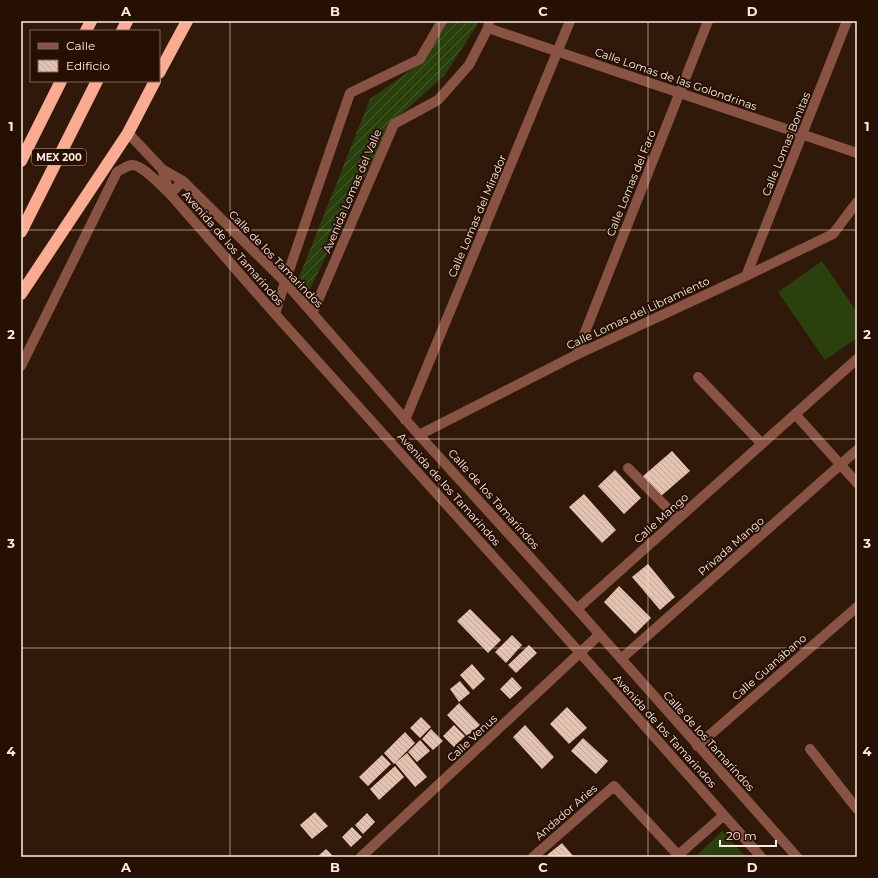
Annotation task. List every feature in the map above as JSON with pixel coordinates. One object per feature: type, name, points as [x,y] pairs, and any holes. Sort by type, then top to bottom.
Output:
[{"type":"highway","points":[[86,30],[91,21]]},
{"type":"highway","points":[[122,30],[127,21]]},
{"type":"highway","points":[[160,71],[187,21]]},
{"type":"highway","name":"MEX 200","points":[[21,161],[60,82]]},
{"type":"highway","name":"MEX 200","points":[[21,232],[96,82]]},
{"type":"highway","points":[[21,294],[128,133],[154,82]]},
{"type":"street","points":[[275,314],[350,93],[420,59],[442,21]]},
{"type":"street","name":"Calle Lomas del Mirador","points":[[405,420],[570,21]]},
{"type":"street","name":"Calle Lomas del Faro","points":[[576,355],[708,21]]},
{"type":"street","name":"Calle Lomas Bonitas","points":[[746,276],[847,21]]},
{"type":"street","name":"Calle Lomas de las Golondrinas","points":[[488,24],[558,52],[857,153]]},
{"type":"street","name":"Avenida Lomas del Valle","points":[[313,312],[394,124],[438,100],[469,65],[488,24]]},
{"type":"street","name":"Avenida de los Tamarindos","points":[[128,133],[162,169],[170,194],[275,314],[581,654],[761,857]]},
{"type":"street","points":[[21,366],[117,172],[132,165],[142,168],[170,194],[183,181]]},
{"type":"street","name":"Calle de los Tamarindos","points":[[162,169],[183,181],[285,282],[313,312],[405,420],[577,609],[797,857]]},
{"type":"street","name":"Calle Lomas del Libramiento","points":[[419,435],[576,355],[833,234],[857,202]]},
{"type":"street","name":"Calle Mango","points":[[577,609],[857,359]]},
{"type":"street","points":[[698,378],[762,444]]},
{"type":"street","points":[[795,414],[857,483]]},
{"type":"street","name":"Privada Mango","points":[[621,659],[857,450]]},
{"type":"street","points":[[628,468],[678,518]]},
{"type":"street","name":"Calle Guanábano","points":[[697,746],[857,606]]},
{"type":"street","name":"Calle Venus","points":[[363,856],[581,654],[599,635]]},
{"type":"street","points":[[810,749],[857,809]]},
{"type":"street","name":"Andador Aries","points":[[533,857],[614,786],[677,856]]},
{"type":"street","points":[[677,856],[724,815]]},
{"type":"green space","points":[[446,21],[477,21],[477,25],[445,75],[391,123],[309,291],[296,285],[370,99],[425,60]]},
{"type":"green space","points":[[822,261],[857,312],[857,338],[825,360],[778,292]]},
{"type":"green space","points":[[722,831],[746,857],[695,857]]},
{"type":"building","points":[[672,451],[690,471],[660,497],[642,477]]},
{"type":"building","points":[[615,470],[641,498],[624,514],[598,486]]},
{"type":"building","points":[[584,494],[616,530],[602,543],[569,507]]},
{"type":"building","points":[[648,564],[675,597],[660,610],[632,577]]},
{"type":"building","points":[[619,586],[651,618],[635,634],[604,602]]},
{"type":"building","points":[[470,609],[501,640],[488,653],[457,621]]},
{"type":"building","points":[[512,635],[522,645],[506,663],[495,652]]},
{"type":"building","points":[[529,645],[537,653],[516,673],[508,665]]},
{"type":"building","points":[[472,664],[485,679],[473,690],[460,675]]},
{"type":"building","points":[[512,677],[522,688],[510,699],[500,689]]},
{"type":"building","points":[[460,681],[470,693],[459,702],[450,689]]},
{"type":"building","points":[[459,703],[480,725],[467,736],[447,715]]},
{"type":"building","points":[[567,707],[587,728],[569,744],[550,724]]},
{"type":"building","points":[[421,717],[431,727],[420,738],[410,728]]},
{"type":"building","points":[[454,725],[465,736],[454,747],[443,736]]},
{"type":"building","points":[[525,725],[554,757],[542,769],[513,737]]},
{"type":"building","points":[[431,729],[443,741],[433,750],[422,739]]},
{"type":"building","points":[[405,732],[415,743],[394,764],[384,753]]},
{"type":"building","points":[[583,738],[608,761],[596,774],[571,751]]},
{"type":"building","points":[[420,740],[430,751],[417,762],[408,752]]},
{"type":"building","points":[[407,753],[427,777],[415,787],[395,763]]},
{"type":"building","points":[[382,755],[391,764],[368,786],[359,777]]},
{"type":"building","points":[[395,766],[404,777],[379,800],[370,789]]},
{"type":"building","points":[[315,812],[328,826],[312,839],[300,825]]},
{"type":"building","points":[[367,813],[375,822],[363,834],[355,825]]},
{"type":"building","points":[[352,827],[362,837],[351,847],[342,837]]},
{"type":"building","points":[[562,843],[574,857],[549,857],[547,855]]},
{"type":"building","points":[[326,849],[334,857],[317,857]]}]
